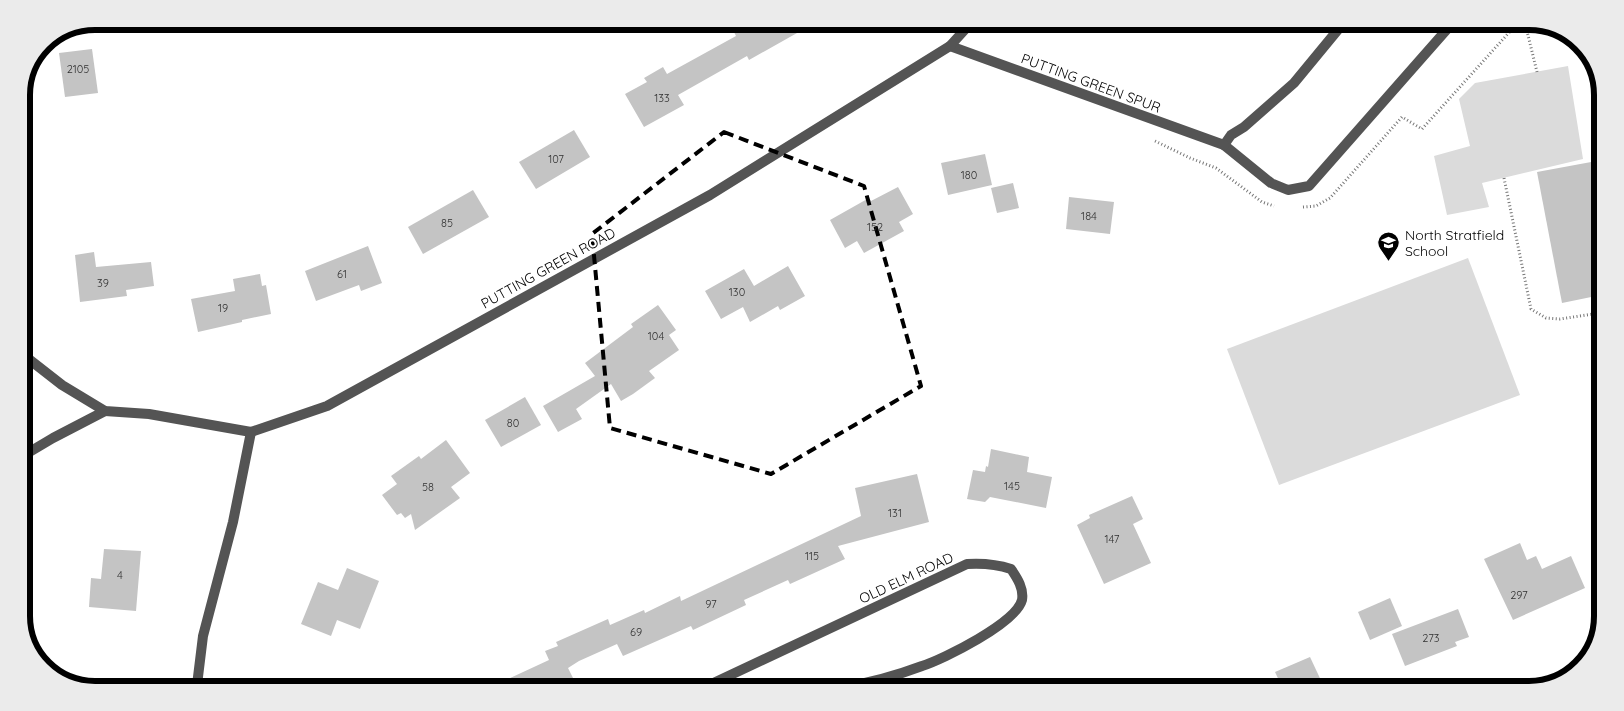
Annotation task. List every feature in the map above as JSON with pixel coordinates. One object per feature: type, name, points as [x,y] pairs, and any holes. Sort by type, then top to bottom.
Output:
[{"type":"street","name":"PUTTING GREEN ROAD","points":[[30,452],[105,412],[149,414],[252,432],[327,406],[710,195],[950,46],[964,30]]},
{"type":"street","points":[[1224,145],[1231,135],[1244,127],[1294,83],[1338,30]]},
{"type":"street","name":"PUTTING GREEN SPUR","points":[[950,46],[1224,145],[1271,183],[1288,190],[1310,186],[1446,30]]},
{"type":"street","name":"PUTTING GREEN ROAD","points":[[30,360],[62,385],[105,412]]},
{"type":"street","points":[[197,681],[203,636],[233,522],[252,432]]},
{"type":"street","name":"OLD ELM ROAD","points":[[716,681],[968,564],[998,564],[1011,569],[1022,587],[1022,601],[1014,613],[1003,623],[985,635],[923,666],[867,681]]},
{"type":"path","points":[[1527,30],[1536,72]]},
{"type":"path","points":[[1504,178],[1531,309],[1546,318],[1560,320],[1594,314]]},
{"type":"highlighted area","points":[[724,132],[864,186],[921,386],[771,474],[610,428],[592,234]]},
{"type":"shaded area","points":[[1568,66],[1583,159],[1482,183],[1489,207],[1447,215],[1434,156],[1470,146],[1459,99],[1475,83]]},
{"type":"shaded area","points":[[1468,258],[1520,395],[1279,485],[1227,349]]},
{"type":"building","points":[[738,30],[802,30],[749,60],[747,56],[678,95],[684,105],[644,127],[625,94],[647,82],[644,78],[663,67],[667,74],[736,36],[734,32]]},
{"type":"building","points":[[92,49],[98,93],[65,97],[59,53]]},
{"type":"building","points":[[574,130],[590,157],[536,189],[519,162]]},
{"type":"building","points":[[985,154],[992,185],[948,195],[941,163]]},
{"type":"building","points":[[1594,161],[1594,296],[1562,303],[1537,172]]},
{"type":"building","points":[[1013,183],[1019,208],[997,213],[991,188]]},
{"type":"building","points":[[898,187],[913,214],[899,222],[904,231],[864,253],[857,241],[845,248],[830,220],[869,198],[871,201]]},
{"type":"building","points":[[473,190],[489,217],[423,254],[408,227]]},
{"type":"building","points":[[1069,197],[1114,202],[1110,234],[1066,229]]},
{"type":"building","points":[[368,246],[382,283],[361,291],[359,285],[316,301],[305,271]]},
{"type":"building","points":[[94,252],[96,267],[151,262],[154,286],[126,290],[127,296],[80,302],[75,255]]},
{"type":"building","points":[[788,266],[805,296],[780,310],[778,306],[750,322],[743,307],[721,319],[705,291],[744,269],[754,286]]},
{"type":"building","points":[[260,274],[262,286],[266,285],[271,314],[198,332],[191,299],[235,291],[233,279]]},
{"type":"building","points":[[658,305],[676,330],[669,335],[679,350],[649,371],[655,378],[633,394],[621,401],[611,384],[576,409],[582,419],[558,432],[543,406],[595,376],[585,363],[633,327],[631,324]]},
{"type":"building","points":[[525,397],[541,425],[501,447],[485,420]]},
{"type":"building","points":[[446,440],[470,473],[451,487],[460,498],[415,530],[411,514],[405,518],[401,513],[397,515],[382,495],[397,484],[391,476],[419,456],[421,459]]},
{"type":"building","points":[[991,449],[1029,457],[1027,472],[1052,477],[1046,508],[990,497],[985,502],[967,499],[973,470],[985,472],[986,466],[988,467]]},
{"type":"building","points":[[917,474],[929,522],[838,546],[845,559],[790,584],[788,580],[744,600],[746,605],[693,630],[691,626],[623,656],[617,644],[579,661],[568,668],[574,681],[504,681],[549,660],[545,651],[558,646],[556,642],[608,619],[610,625],[644,610],[645,613],[680,596],[681,601],[861,516],[855,488]]},
{"type":"building","points":[[1132,496],[1143,519],[1133,524],[1151,563],[1104,584],[1077,525],[1090,518],[1089,515]]},
{"type":"building","points":[[1520,543],[1527,560],[1536,556],[1542,569],[1571,556],[1585,588],[1513,620],[1484,559]]},
{"type":"building","points":[[104,549],[141,551],[136,611],[89,607],[91,578],[101,579]]},
{"type":"building","points":[[347,568],[379,581],[360,629],[337,620],[331,636],[301,624],[318,582],[338,590]]},
{"type":"building","points":[[1390,598],[1402,626],[1370,640],[1358,612]]},
{"type":"building","points":[[1458,609],[1469,637],[1455,642],[1457,646],[1405,666],[1392,634]]},
{"type":"building","points":[[1310,657],[1321,681],[1279,681],[1275,672]]},
{"type":"place","name":"North Stratfield School","points":[[1389,262]]}]
